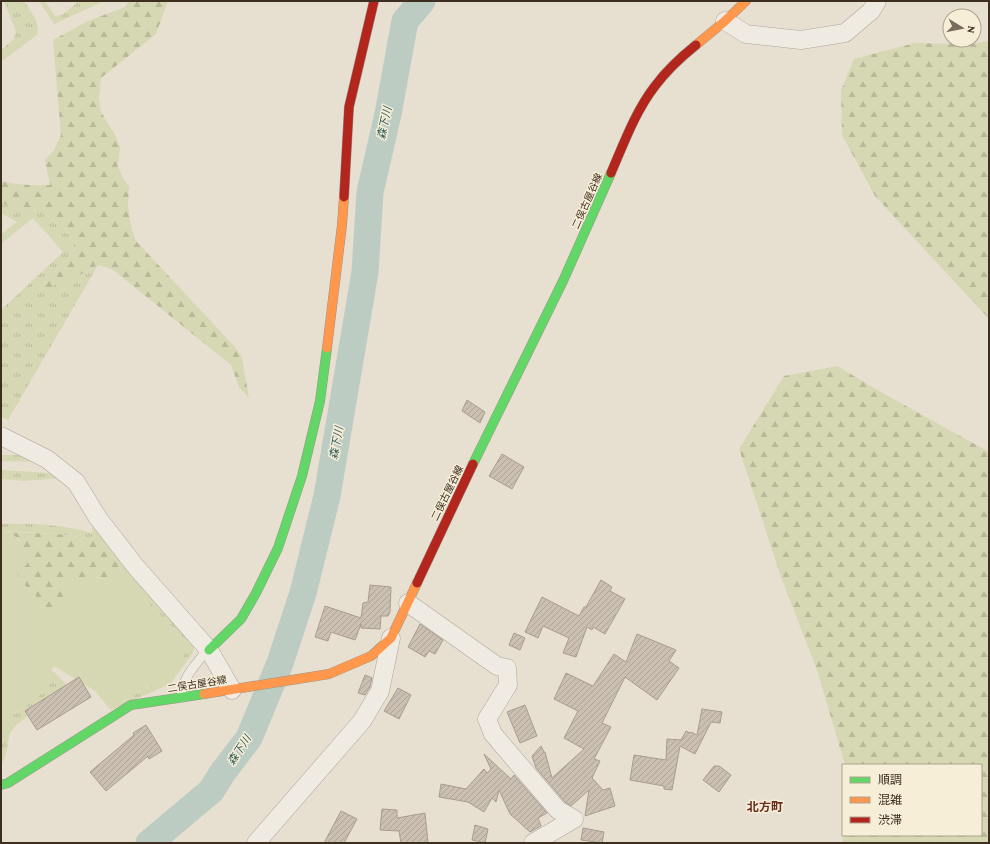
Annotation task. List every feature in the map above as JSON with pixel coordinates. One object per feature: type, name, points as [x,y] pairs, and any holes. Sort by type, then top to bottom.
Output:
[{"type":"main road","points":[[209,650],[241,619],[256,593],[278,548],[302,476],[321,394],[342,225],[349,107],[374,1]]},
{"type":"main road","name":"二俣古屋谷線","points":[[1,785],[8,783],[131,705],[329,674],[371,656],[391,638],[444,524],[563,281],[636,116],[655,86],[676,62],[725,21],[746,1]]},
{"type":"street","points":[[725,21],[746,34],[801,40],[845,33],[871,11],[877,1]]},
{"type":"street","points":[[1,436],[47,459],[76,482],[98,518],[136,567],[209,650],[232,690]]},
{"type":"street","points":[[408,603],[497,666],[507,668],[508,686],[487,719],[493,734],[558,810],[574,819],[534,843]]},
{"type":"street","points":[[256,843],[362,721],[380,692],[391,638]]},
{"type":"lane","points":[[181,698],[184,681],[205,652],[209,650]]},
{"type":"green space","points":[[4,1],[24,1],[36,21],[38,30],[37,35],[1,62],[1,50],[13,40],[16,32]]},
{"type":"green space","points":[[39,1],[45,1],[55,16],[62,15],[79,1],[101,1],[100,3],[54,24]]},
{"type":"green space","points":[[129,1],[168,1],[156,34],[101,78],[99,98],[101,112],[114,133],[120,147],[118,167],[129,186],[128,206],[131,227],[136,241],[235,347],[242,358],[249,398],[239,387],[231,365],[112,269],[98,265],[76,277],[36,292],[68,258],[77,246],[64,227],[40,212],[10,208],[1,201],[1,181],[25,185],[50,185],[45,160],[54,150],[61,135],[53,40],[88,21],[125,7]]},
{"type":"green space","points":[[989,41],[989,319],[875,196],[842,135],[841,90],[854,59],[915,43],[942,44],[942,48],[982,48],[982,42]]},
{"type":"green space","points":[[1,201],[10,208],[40,212],[64,227],[77,246],[37,291],[76,277],[98,265],[8,420],[1,417],[1,310],[63,252],[33,218],[1,244],[1,234],[17,222],[1,213]]},
{"type":"green space","points":[[837,366],[989,452],[989,843],[842,843],[844,836],[982,836],[982,764],[845,764],[818,673],[780,574],[739,449],[784,376]]},
{"type":"green space","points":[[1,441],[45,462],[1,461],[1,455],[22,455],[1,447]]},
{"type":"green space","points":[[1,470],[64,474],[99,533],[97,539],[58,534],[1,531],[1,524],[47,525],[91,533],[93,527],[62,478],[24,481],[1,479]]},
{"type":"green space","points":[[1,531],[12,534],[16,537],[22,545],[28,560],[27,564],[17,573],[20,582],[32,591],[46,612],[55,616],[61,609],[69,581],[104,577],[117,577],[124,579],[184,639],[189,647],[171,677],[109,708],[95,691],[54,666],[40,695],[28,705],[11,715],[3,744],[1,744]]},
{"type":"green space","points":[[7,532],[58,534],[97,539],[99,533],[123,566],[117,577],[98,577],[84,581],[69,581],[61,609],[55,616],[46,612],[32,591],[20,582],[17,573],[27,564],[19,539]]},
{"type":"green space","points":[[123,566],[194,646],[193,653],[170,684],[111,710],[109,708],[171,677],[184,639],[124,579],[117,577]]},
{"type":"green space","points":[[51,669],[68,686],[16,725],[10,734],[4,761],[1,765],[1,744],[3,743],[11,715],[18,712],[42,693]]},
{"type":"building","points":[[467,400],[485,412],[480,423],[462,411]]},
{"type":"building","points":[[502,454],[524,467],[512,489],[489,476]]},
{"type":"building","points":[[601,580],[612,587],[610,591],[625,599],[605,634],[593,627],[592,630],[587,627],[576,657],[563,653],[569,638],[543,626],[538,638],[525,632],[542,597],[579,616],[584,607],[586,607]]},
{"type":"building","points":[[370,585],[391,587],[390,612],[388,616],[381,616],[380,629],[361,628],[361,624],[355,640],[331,632],[328,641],[315,637],[325,606],[361,618],[363,603],[368,602]]},
{"type":"building","points":[[420,624],[443,640],[435,654],[429,651],[425,657],[408,647]]},
{"type":"building","points":[[514,633],[525,638],[520,650],[509,645]]},
{"type":"building","points":[[637,634],[676,650],[669,661],[679,668],[657,700],[625,677],[602,723],[611,727],[594,759],[600,761],[592,778],[603,790],[610,788],[615,806],[585,816],[589,790],[571,806],[565,802],[536,768],[532,756],[541,746],[545,752],[552,778],[584,749],[564,738],[578,711],[554,699],[566,673],[593,686],[614,654],[626,662]]},
{"type":"building","points":[[365,675],[372,678],[370,687],[365,695],[358,693]]},
{"type":"building","points":[[79,677],[91,697],[37,730],[25,711]]},
{"type":"building","points":[[398,688],[411,695],[399,719],[384,711]]},
{"type":"building","points":[[525,705],[537,736],[520,743],[507,712]]},
{"type":"building","points":[[702,709],[722,712],[720,723],[711,722],[695,754],[680,746],[672,790],[664,789],[664,786],[630,780],[634,755],[666,760],[667,739],[681,740],[686,731],[697,735]]},
{"type":"building","points":[[146,725],[162,751],[149,759],[148,756],[106,791],[90,772],[134,735],[133,733]]},
{"type":"building","points":[[484,754],[511,779],[514,775],[547,813],[538,818],[541,826],[530,832],[510,814],[499,790],[496,802],[492,798],[484,812],[468,802],[439,797],[441,784],[466,789],[484,769],[487,773],[491,769]]},
{"type":"building","points":[[714,766],[719,766],[731,775],[719,792],[703,780]]},
{"type":"building","points":[[382,809],[397,810],[397,818],[425,813],[428,843],[401,843],[399,831],[380,830]]},
{"type":"building","points":[[341,811],[357,819],[344,843],[324,843]]},
{"type":"building","points":[[475,825],[488,829],[485,843],[472,840]]},
{"type":"building","points":[[583,828],[604,832],[602,843],[581,840]]},
{"type":"waterway","name":"森下川","points":[[149,843],[211,791],[223,772],[249,738],[280,663],[303,593],[327,496],[365,272],[370,192],[388,114],[405,21],[422,1]]},
{"type":"traffic: fast","points":[[473,464],[563,281],[611,173]]},
{"type":"traffic: fast","points":[[209,650],[241,619],[256,593],[278,548],[302,476],[320,401],[327,348]]},
{"type":"traffic: fast","points":[[1,785],[8,783],[131,705],[204,694]]},
{"type":"traffic: slow","points":[[696,45],[746,1]]},
{"type":"traffic: slow","points":[[327,348],[344,197]]},
{"type":"traffic: slow","points":[[204,694],[329,674],[371,656],[391,638],[417,583]]},
{"type":"traffic: jam","points":[[344,197],[349,107],[374,1]]},
{"type":"traffic: jam","points":[[611,173],[630,128],[648,96],[669,69],[696,45]]},
{"type":"traffic: jam","points":[[417,583],[473,464]]},
{"type":"district","name":"北方町","points":[[765,807]]}]
